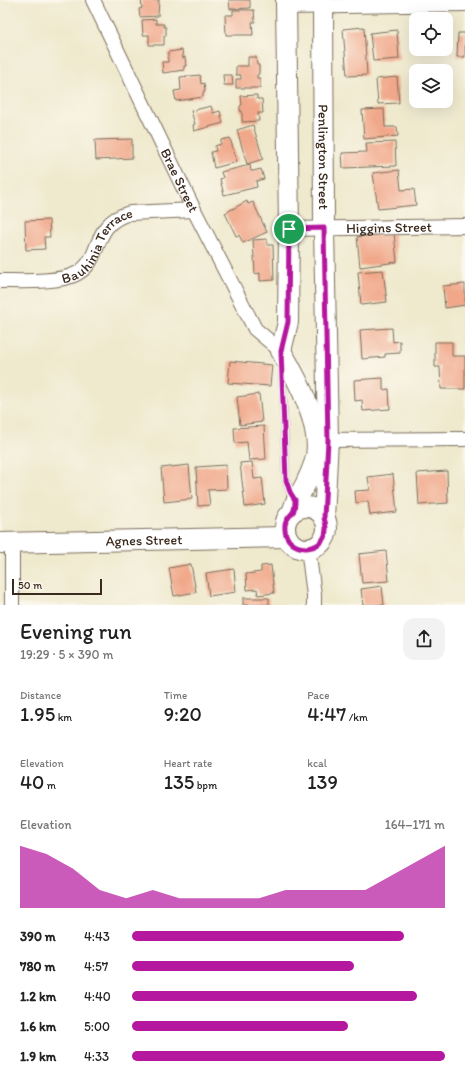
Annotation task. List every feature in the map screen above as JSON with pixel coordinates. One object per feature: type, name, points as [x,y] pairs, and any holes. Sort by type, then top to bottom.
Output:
[{"type":"street","name":"Brae Street","points":[[93,0],[194,210],[255,329],[281,351]]},
{"type":"street","points":[[281,351],[288,322],[289,229],[286,3],[465,4]]},
{"type":"street","name":"Penlington Street","points":[[294,506],[306,484],[315,462],[322,440],[327,410],[324,228],[323,3]]},
{"type":"street","name":"Bauhinia Terrace","points":[[0,281],[61,279],[81,271],[91,260],[107,226],[123,215],[130,213],[194,210]]},
{"type":"street","name":"Higgins Street","points":[[289,229],[465,226]]},
{"type":"street","name":"Penlington Street","points":[[281,351],[300,385],[322,440],[324,518]]},
{"type":"street","name":"Penlington Street","points":[[300,385],[319,400],[327,410]]},
{"type":"street","points":[[322,440],[465,439]]},
{"type":"street","points":[[294,506],[300,508],[314,508],[320,512],[327,524],[324,537],[320,543],[315,546],[303,548],[294,545],[287,537],[285,526],[294,506]]},
{"type":"street","name":"Agnes Street","points":[[6,544],[287,537]]},
{"type":"street","points":[[6,544],[12,605]]},
{"type":"street","points":[[308,548],[314,605]]},
{"type":"lane","points":[[281,351],[286,480],[294,506]]},
{"type":"building","points":[[141,0],[159,0],[158,16],[140,17],[139,9],[142,8]]},
{"type":"building","points":[[229,0],[250,0],[250,8],[230,9]]},
{"type":"building","points":[[233,10],[254,10],[255,22],[252,22],[253,35],[226,35],[225,15],[233,15]]},
{"type":"building","points":[[156,19],[156,24],[164,24],[164,27],[166,27],[164,45],[149,45],[149,35],[143,35],[142,20]]},
{"type":"building","points":[[364,27],[367,75],[347,76],[343,29]]},
{"type":"building","points":[[397,30],[399,59],[373,61],[370,33]]},
{"type":"building","points":[[458,33],[465,33],[465,57],[457,57]]},
{"type":"building","points":[[182,50],[183,58],[185,57],[186,66],[184,66],[184,70],[163,73],[162,62],[168,62],[168,52]]},
{"type":"building","points":[[248,57],[256,57],[257,65],[259,65],[259,74],[257,75],[257,78],[260,78],[260,88],[236,88],[236,79],[241,79],[241,75],[236,75],[236,66],[248,66]]},
{"type":"building","points":[[200,75],[201,84],[204,83],[205,92],[203,92],[203,97],[176,101],[174,91],[181,90],[180,77]]},
{"type":"building","points":[[223,75],[232,75],[233,85],[224,85]]},
{"type":"building","points":[[397,77],[399,103],[378,104],[376,79]]},
{"type":"building","points":[[257,95],[257,99],[262,99],[263,113],[258,113],[259,121],[242,122],[242,111],[240,111],[240,106],[242,105],[241,96]]},
{"type":"building","points":[[211,106],[213,113],[220,111],[223,123],[194,131],[193,125],[195,124],[191,111]]},
{"type":"building","points":[[384,109],[385,127],[397,127],[398,136],[364,139],[362,110]]},
{"type":"building","points":[[253,125],[263,159],[247,164],[237,130]]},
{"type":"building","points":[[230,138],[237,162],[214,168],[211,152],[216,151],[215,146],[221,144],[221,140]]},
{"type":"building","points":[[132,139],[132,158],[96,160],[95,140]]},
{"type":"building","points":[[395,142],[396,166],[343,168],[342,153],[367,152],[366,143]]},
{"type":"building","points":[[250,165],[251,171],[261,169],[264,179],[256,181],[257,187],[224,195],[220,179],[223,178],[221,172]]},
{"type":"building","points":[[399,170],[401,190],[414,189],[416,205],[378,209],[373,173]]},
{"type":"building","points":[[247,201],[248,204],[253,202],[267,232],[243,243],[239,235],[236,236],[225,213]]},
{"type":"building","points":[[49,220],[50,237],[44,237],[45,249],[26,250],[25,221]]},
{"type":"building","points":[[394,233],[397,262],[360,267],[357,237]]},
{"type":"building","points":[[267,239],[267,245],[273,245],[274,280],[260,281],[260,273],[255,274],[253,240]]},
{"type":"building","points":[[383,270],[387,302],[361,305],[358,272]]},
{"type":"building","points":[[465,284],[465,305],[445,308],[443,286]]},
{"type":"building","points":[[392,328],[393,342],[400,341],[400,353],[385,354],[385,357],[362,359],[360,330]]},
{"type":"building","points":[[435,342],[452,342],[452,356],[465,356],[465,389],[441,389],[440,367],[435,367]]},
{"type":"building","points":[[230,361],[272,365],[270,386],[228,383]]},
{"type":"building","points":[[383,378],[383,390],[389,389],[390,409],[363,411],[362,400],[355,401],[354,380]]},
{"type":"building","points":[[259,394],[262,422],[240,425],[237,397]]},
{"type":"building","points":[[264,426],[266,459],[249,460],[247,442],[235,443],[234,428]]},
{"type":"building","points":[[252,462],[254,479],[262,478],[265,504],[245,507],[240,463]]},
{"type":"building","points":[[189,465],[192,499],[164,502],[161,468]]},
{"type":"building","points":[[226,465],[227,489],[208,490],[210,505],[198,506],[196,467]]},
{"type":"building","points":[[447,471],[448,503],[419,505],[417,473]]},
{"type":"building","points":[[393,474],[397,512],[370,515],[368,501],[356,503],[355,491],[370,490],[368,477]]},
{"type":"building","points":[[386,551],[389,581],[362,583],[359,554]]},
{"type":"building","points":[[191,564],[196,592],[174,596],[169,568]]},
{"type":"building","points":[[271,565],[274,593],[258,595],[257,589],[247,590],[246,574],[261,572],[261,566]]},
{"type":"building","points":[[234,569],[236,592],[209,596],[206,573]]},
{"type":"building","points":[[382,586],[384,605],[363,605],[361,589]]},
{"type":"building","points":[[243,598],[269,598],[269,605],[243,605]]},
{"type":"route","points":[[324,228],[328,440],[324,518],[327,524],[324,537],[320,543],[308,548],[294,545],[287,537],[285,526],[289,515],[294,511],[295,500],[290,492],[286,480],[281,351],[288,322],[289,229],[324,228]]}]
